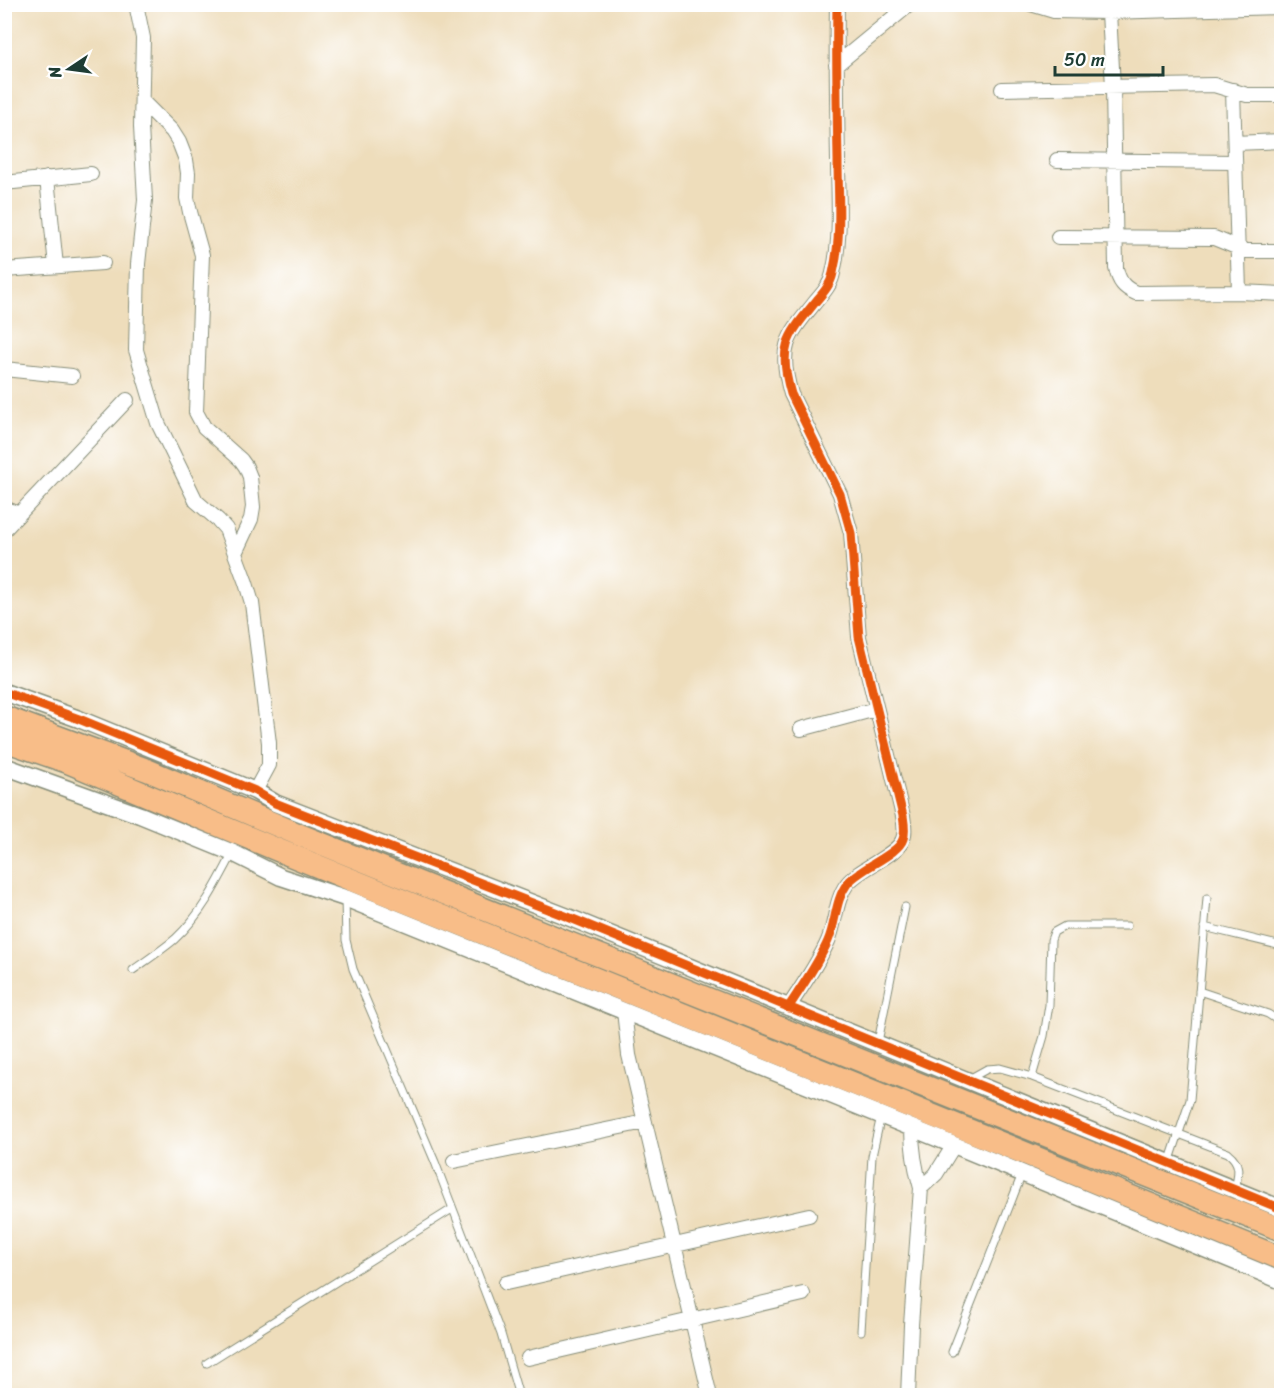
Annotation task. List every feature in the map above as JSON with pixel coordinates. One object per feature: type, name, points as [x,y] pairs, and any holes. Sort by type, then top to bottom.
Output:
[{"type":"highway","points":[[4,717],[147,770],[276,814],[1281,1230]]},
{"type":"highway","points":[[4,740],[68,762],[1281,1260]]},
{"type":"street","points":[[136,4],[143,38],[145,200],[138,264],[136,350],[158,423],[196,501],[226,529],[252,603],[269,743],[269,765],[255,791]]},
{"type":"street","points":[[788,1008],[828,941],[846,885],[856,875],[898,848],[903,839],[903,816],[859,637],[851,533],[840,494],[791,394],[787,382],[784,353],[786,344],[799,321],[831,281],[839,240],[837,4]]},
{"type":"street","points":[[836,65],[910,4]]},
{"type":"street","points":[[1031,4],[1054,11],[1109,12],[1281,7]]},
{"type":"street","points":[[1109,12],[1113,87],[1116,268],[1119,280],[1126,289],[1136,293],[1281,294]]},
{"type":"street","points":[[1002,89],[1214,85],[1247,95],[1281,95]]},
{"type":"street","points":[[1233,90],[1239,292]]},
{"type":"street","points":[[142,101],[172,132],[186,160],[187,198],[202,255],[196,411],[204,427],[241,460],[250,477],[253,507],[251,519],[235,553]]},
{"type":"street","points":[[1235,143],[1281,141]]},
{"type":"street","points":[[1057,160],[1235,162]]},
{"type":"street","points":[[4,183],[91,174]]},
{"type":"street","points":[[47,178],[56,266]]},
{"type":"street","points":[[1058,237],[1214,238],[1246,251],[1281,251]]},
{"type":"street","points":[[4,270],[104,263]]},
{"type":"street","points":[[4,369],[72,376]]},
{"type":"street","points":[[4,530],[128,400]]},
{"type":"street","points":[[4,508],[19,514]]},
{"type":"street","points":[[4,692],[79,719],[255,791],[276,814]]},
{"type":"street","points":[[801,729],[876,709]]},
{"type":"street","points":[[4,766],[140,815],[233,853],[281,877],[345,898],[954,1145],[1281,1281]]},
{"type":"street","points":[[299,824],[568,918],[1281,1209]]},
{"type":"street","points":[[624,1011],[629,1055],[710,1395]]},
{"type":"street","points":[[454,1161],[645,1122]]},
{"type":"street","points":[[908,1395],[921,1188],[912,1149],[912,1129]]},
{"type":"street","points":[[921,1188],[936,1174],[954,1145]]},
{"type":"street","points":[[506,1283],[809,1215]]},
{"type":"street","points":[[528,1358],[803,1294]]},
{"type":"lane","points":[[133,970],[174,939],[194,919],[233,853]]},
{"type":"lane","points":[[345,898],[346,940],[353,969],[435,1162],[501,1334],[519,1395]]},
{"type":"lane","points":[[1169,1163],[1190,1100],[1207,898]]},
{"type":"lane","points":[[877,1044],[905,907]]},
{"type":"lane","points":[[1032,1077],[1044,1036],[1049,1005],[1051,940],[1054,932],[1065,926],[1128,926]]},
{"type":"lane","points":[[1204,927],[1281,946]]},
{"type":"lane","points":[[1199,991],[1268,1014],[1281,1023]]},
{"type":"lane","points":[[966,1080],[987,1069],[1000,1068],[1032,1077],[1228,1153],[1236,1159],[1238,1168],[1235,1190]]},
{"type":"lane","points":[[861,1331],[872,1156],[881,1116]]},
{"type":"lane","points":[[952,1352],[1022,1174]]},
{"type":"lane","points":[[207,1363],[453,1209]]},
{"type":"cycle path","points":[[788,1008],[824,950],[831,934],[843,890],[860,872],[894,851],[900,845],[905,830],[859,637],[851,533],[840,494],[791,394],[785,364],[785,353],[792,333],[825,291],[832,277],[836,259],[839,216],[837,4]]},
{"type":"cycle path","points":[[4,692],[79,719],[255,791],[275,803],[568,917],[1282,1209]]}]
